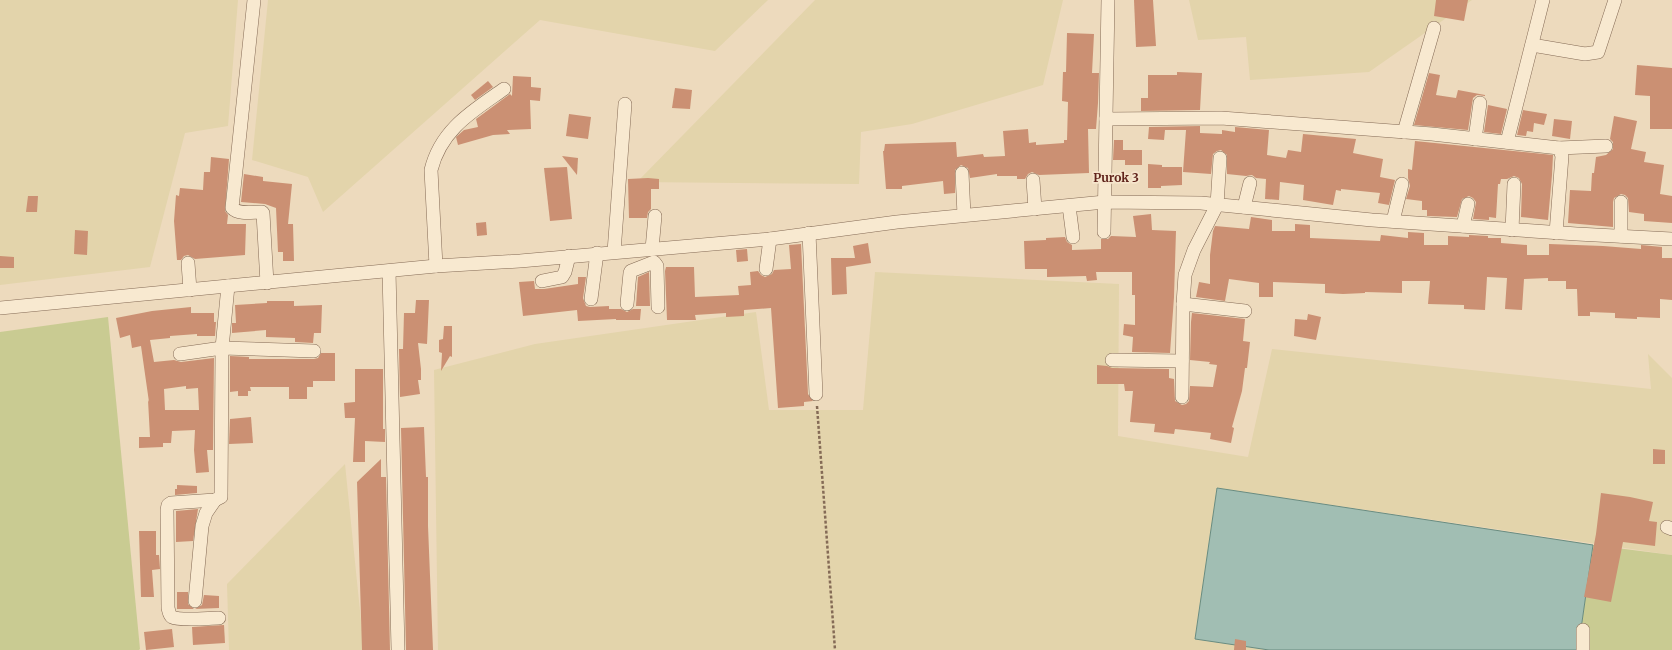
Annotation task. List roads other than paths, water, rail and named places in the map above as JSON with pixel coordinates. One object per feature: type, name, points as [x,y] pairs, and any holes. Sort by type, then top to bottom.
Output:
[{"type":"street","points":[[254,0],[232,208],[235,212],[263,213],[267,283]]},
{"type":"street","points":[[1104,232],[1108,0]]},
{"type":"street","points":[[1507,142],[1543,0]]},
{"type":"street","points":[[1532,45],[1586,54],[1598,52],[1615,0]]},
{"type":"street","points":[[1404,132],[1434,28]]},
{"type":"street","points":[[436,266],[431,170],[434,158],[445,138],[463,118],[504,89]]},
{"type":"street","points":[[1475,139],[1480,103]]},
{"type":"street","points":[[614,252],[625,104]]},
{"type":"street","points":[[1106,119],[1221,118],[1404,132],[1559,148],[1606,146]]},
{"type":"street","points":[[1556,233],[1562,156],[1559,148]]},
{"type":"street","points":[[1182,397],[1183,304],[1186,276],[1194,250],[1217,205],[1220,158]]},
{"type":"street","points":[[962,173],[964,215]]},
{"type":"street","points":[[1034,180],[1035,209]]},
{"type":"street","points":[[1244,207],[1250,183]]},
{"type":"street","points":[[1393,221],[1402,184]]},
{"type":"street","points":[[1512,230],[1514,184]]},
{"type":"street","points":[[0,308],[436,266],[520,261],[597,253],[770,239],[898,222],[1105,202],[1217,205],[1512,230],[1672,239]]},
{"type":"street","points":[[1621,202],[1621,236]]},
{"type":"street","points":[[1463,226],[1468,204]]},
{"type":"street","points":[[1069,206],[1073,237]]},
{"type":"street","points":[[644,266],[655,216]]},
{"type":"street","points":[[809,234],[816,394]]},
{"type":"street","points":[[766,269],[770,239]]},
{"type":"street","points":[[591,298],[597,253]]},
{"type":"street","points":[[542,281],[562,277],[565,272],[569,256]]},
{"type":"street","points":[[627,304],[631,271],[654,262],[657,266],[658,307]]},
{"type":"street","points":[[188,263],[190,290]]},
{"type":"street","points":[[389,271],[398,649]]},
{"type":"street","points":[[219,618],[173,617],[170,614],[168,608],[167,510],[168,505],[172,503],[215,500],[221,497],[222,348],[228,286]]},
{"type":"street","points":[[1183,304],[1245,311]]},
{"type":"street","points":[[180,354],[222,348],[314,351]]},
{"type":"street","points":[[1112,360],[1182,362]]},
{"type":"street","points":[[195,601],[202,526],[206,513],[215,500]]},
{"type":"street","points":[[1583,630],[1583,650]]},
{"type":"district","name":"Purok 3","points":[[1116,177]]}]
